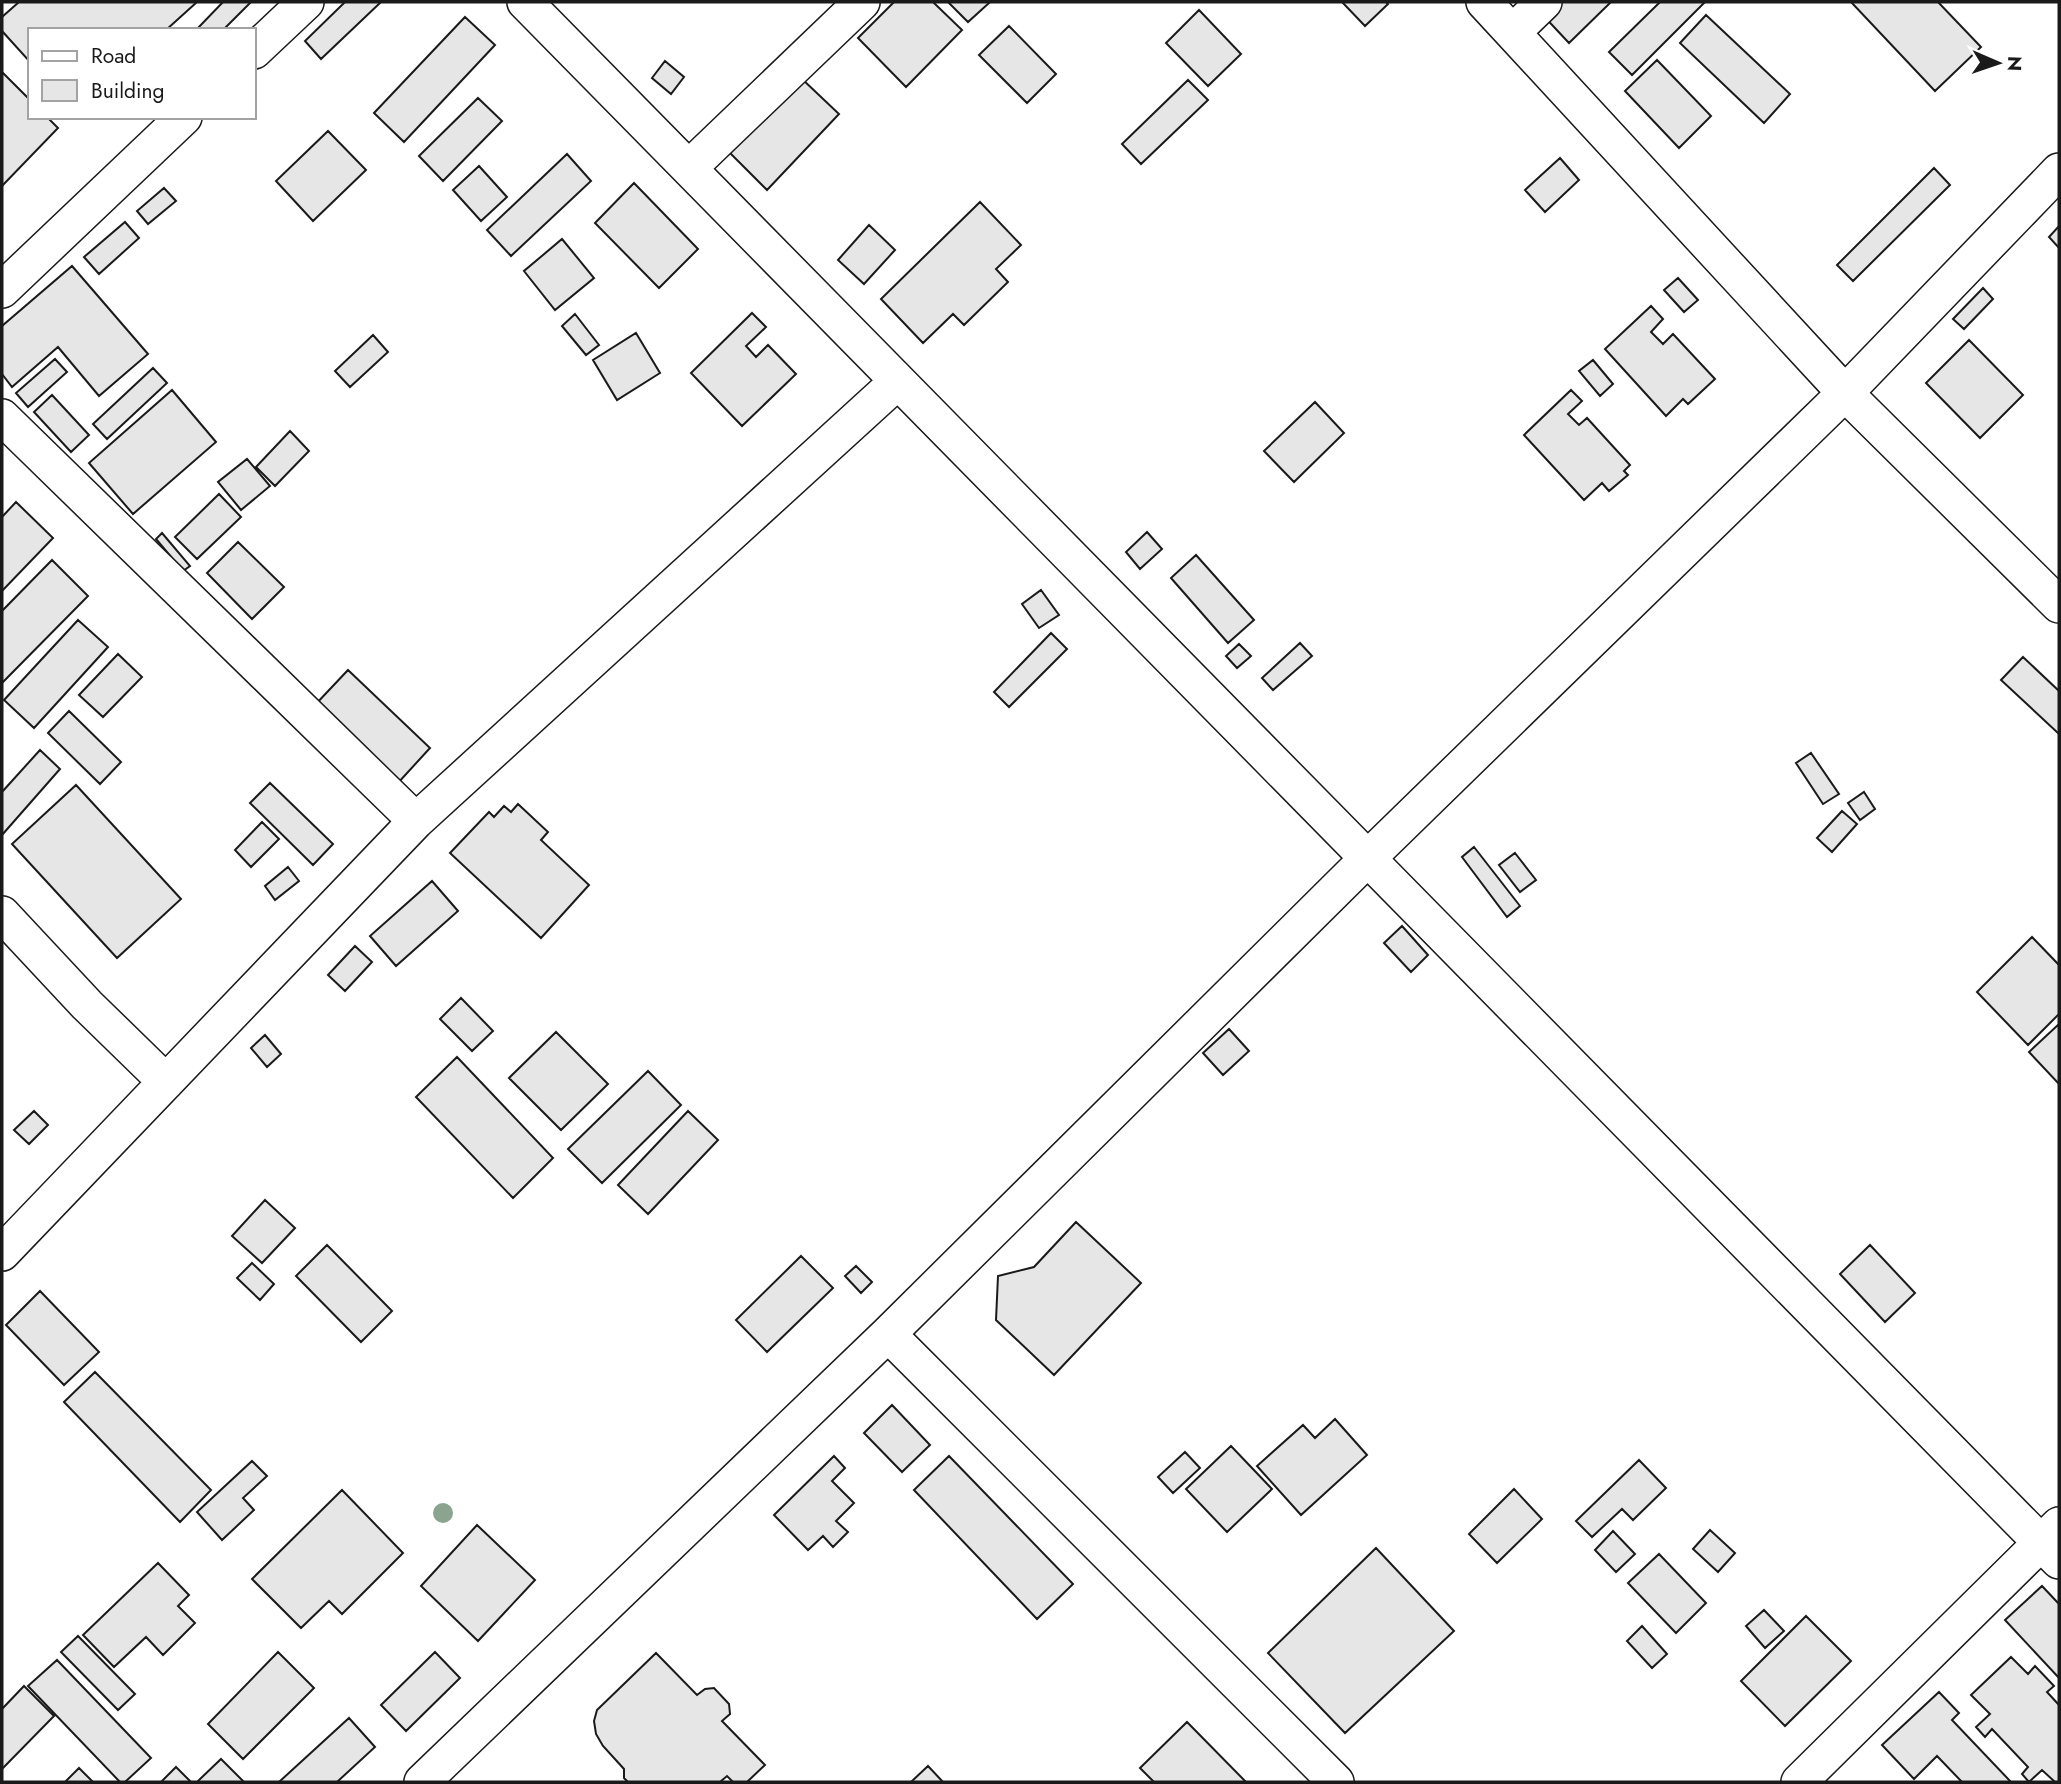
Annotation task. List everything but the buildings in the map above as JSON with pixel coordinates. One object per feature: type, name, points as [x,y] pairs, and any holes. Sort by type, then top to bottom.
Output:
[{"type":"street","points":[[256,49],[306,2]]},
{"type":"street","points":[[525,2],[1368,859],[2053,1543],[1799,1782]]},
{"type":"street","points":[[689,168],[862,2]]},
{"type":"street","points":[[1484,2],[1844,393],[2059,605]]},
{"type":"street","points":[[1513,32],[1544,2]]},
{"type":"street","points":[[2,290],[182,119]]},
{"type":"street","points":[[422,1782],[888,1334],[1844,393],[2059,172]]},
{"type":"street","points":[[2,1253],[416,821],[898,381]]},
{"type":"street","points":[[2,417],[416,821]]},
{"type":"street","points":[[2,914],[87,1005],[166,1082]]},
{"type":"street","points":[[888,1334],[1336,1782]]}]
